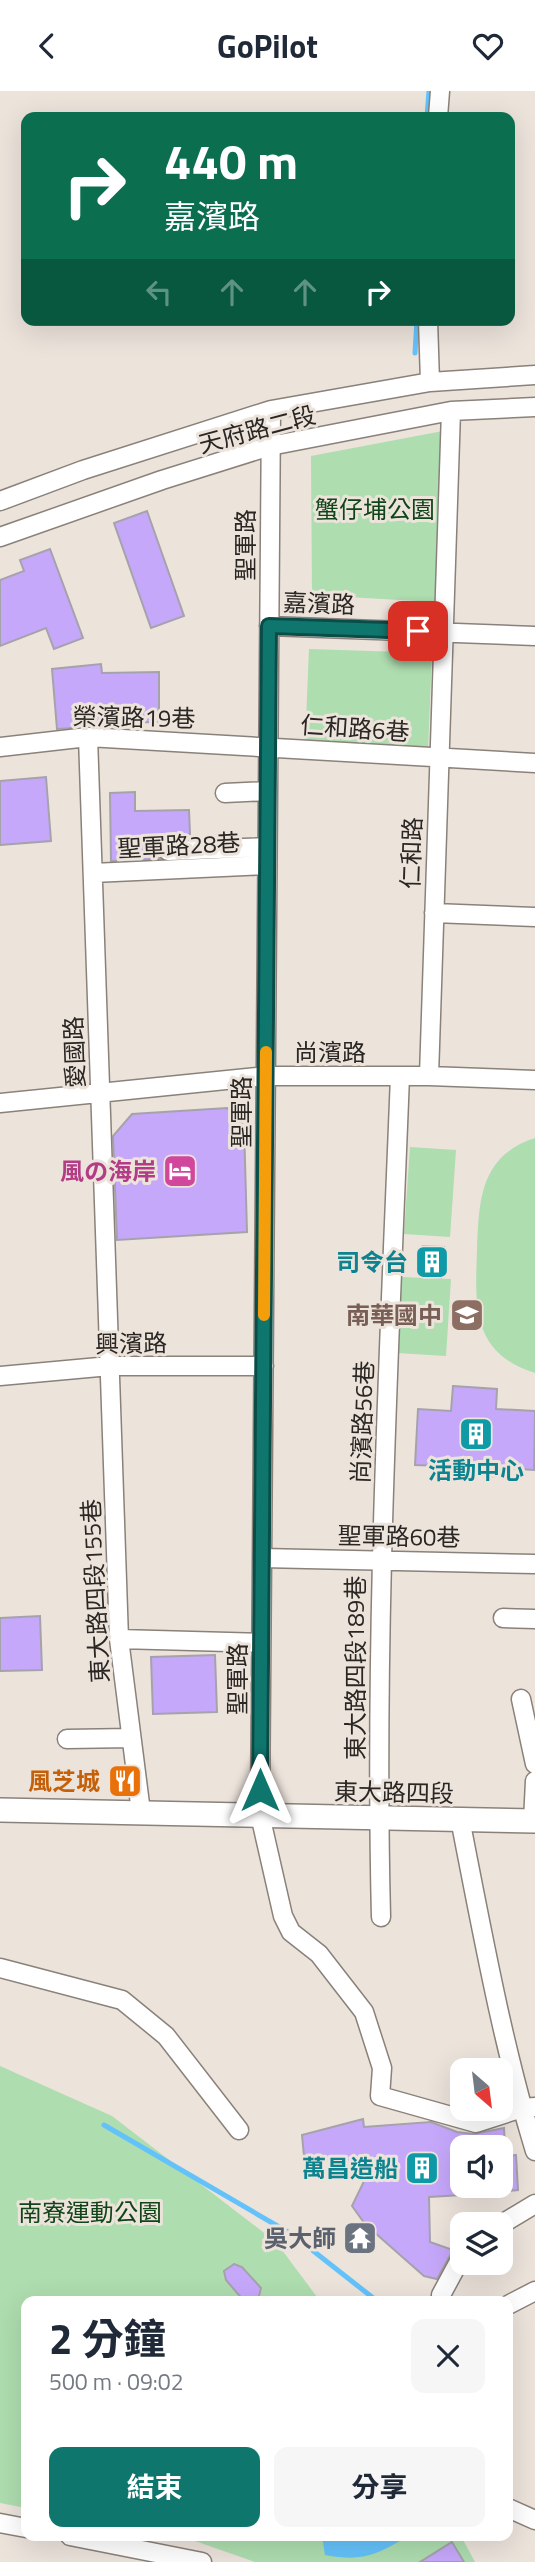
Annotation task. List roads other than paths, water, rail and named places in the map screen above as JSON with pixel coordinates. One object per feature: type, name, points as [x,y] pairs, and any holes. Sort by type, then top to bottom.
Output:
[{"type":"main road","name":"東大路四段","points":[[0,1810],[534,1821]]},
{"type":"street","points":[[438,112],[440,91]]},
{"type":"street","points":[[428,326],[430,382]]},
{"type":"street","name":"天府路二段","points":[[0,501],[83,470],[271,409],[430,382],[535,375]]},
{"type":"street","name":"天府路二段","points":[[0,537],[162,480],[270,446],[451,411],[535,407]]},
{"type":"street","name":"聖軍路","points":[[271,409],[260,1815],[283,1916],[291,1932],[319,1954],[364,2012],[382,2067],[380,2097],[476,2123],[528,2108]]},
{"type":"street","name":"仁和路","points":[[429,1076],[451,411]]},
{"type":"street","name":"嘉濱路","points":[[269,626],[535,636]]},
{"type":"street","name":"榮濱路19巷","points":[[0,747],[88,737],[268,747]]},
{"type":"street","name":"愛國路","points":[[88,737],[110,1366]]},
{"type":"street","name":"仁和路6巷","points":[[268,747],[535,763]]},
{"type":"street","points":[[225,793],[268,791]]},
{"type":"street","points":[[168,851],[267,847]]},
{"type":"street","name":"聖軍路28巷","points":[[93,873],[267,865]]},
{"type":"street","points":[[434,913],[535,917]]},
{"type":"street","name":"尚濱路","points":[[0,1103],[266,1076],[429,1076],[535,1080]]},
{"type":"street","name":"尚濱路56巷","points":[[380,1560],[400,1076]]},
{"type":"street","name":"興濱路","points":[[0,1375],[110,1366],[264,1366]]},
{"type":"street","name":"東大路四段155巷","points":[[110,1366],[119,1639],[141,1812]]},
{"type":"street","name":"聖軍路60巷","points":[[262,1558],[535,1564]]},
{"type":"street","name":"東大路四段189巷","points":[[380,1560],[378,1817],[381,1917]]},
{"type":"street","points":[[503,1618],[535,1619]]},
{"type":"street","points":[[119,1639],[261,1643]]},
{"type":"street","points":[[521,1699],[535,1764]]},
{"type":"street","points":[[67,1739],[131,1738]]},
{"type":"street","points":[[534,1821],[535,1781]]},
{"type":"street","points":[[460,1819],[495,1997],[528,2108],[535,2151]]},
{"type":"street","points":[[0,1969],[122,2000],[166,2035],[239,2130]]},
{"type":"street","points":[[513,2217],[535,2204]]},
{"type":"street","points":[[441,2295],[452,2275]]},
{"type":"street","points":[[513,2302],[535,2291]]},
{"type":"street","points":[[513,2510],[535,2520]]},
{"type":"street","points":[[0,2523],[21,2527]]},
{"type":"street","points":[[96,2541],[202,2562]]},
{"type":"water","points":[[323,2541],[399,2541],[378,2552],[360,2557],[325,2555]]},
{"type":"waterway","points":[[427,112],[429,91]]},
{"type":"waterway","points":[[415,353],[417,326]]},
{"type":"waterway","points":[[104,2125],[293,2235],[371,2296]]},
{"type":"place","name":"風の海岸","points":[[180,1171]]},
{"type":"place","name":"司令台","points":[[432,1262]]},
{"type":"place","name":"南華國中","points":[[467,1315]]},
{"type":"place","name":"活動中心","points":[[476,1434]]},
{"type":"place","name":"風芝城","points":[[125,1781]]},
{"type":"place","name":"萬昌造船","points":[[422,2168]]},
{"type":"place","name":"吳大師","points":[[360,2238]]},
{"type":"park label","name":"蟹仔埔公園","points":[[375,509]]},
{"type":"park label","name":"南寮運動公園","points":[[90,2212]]}]
